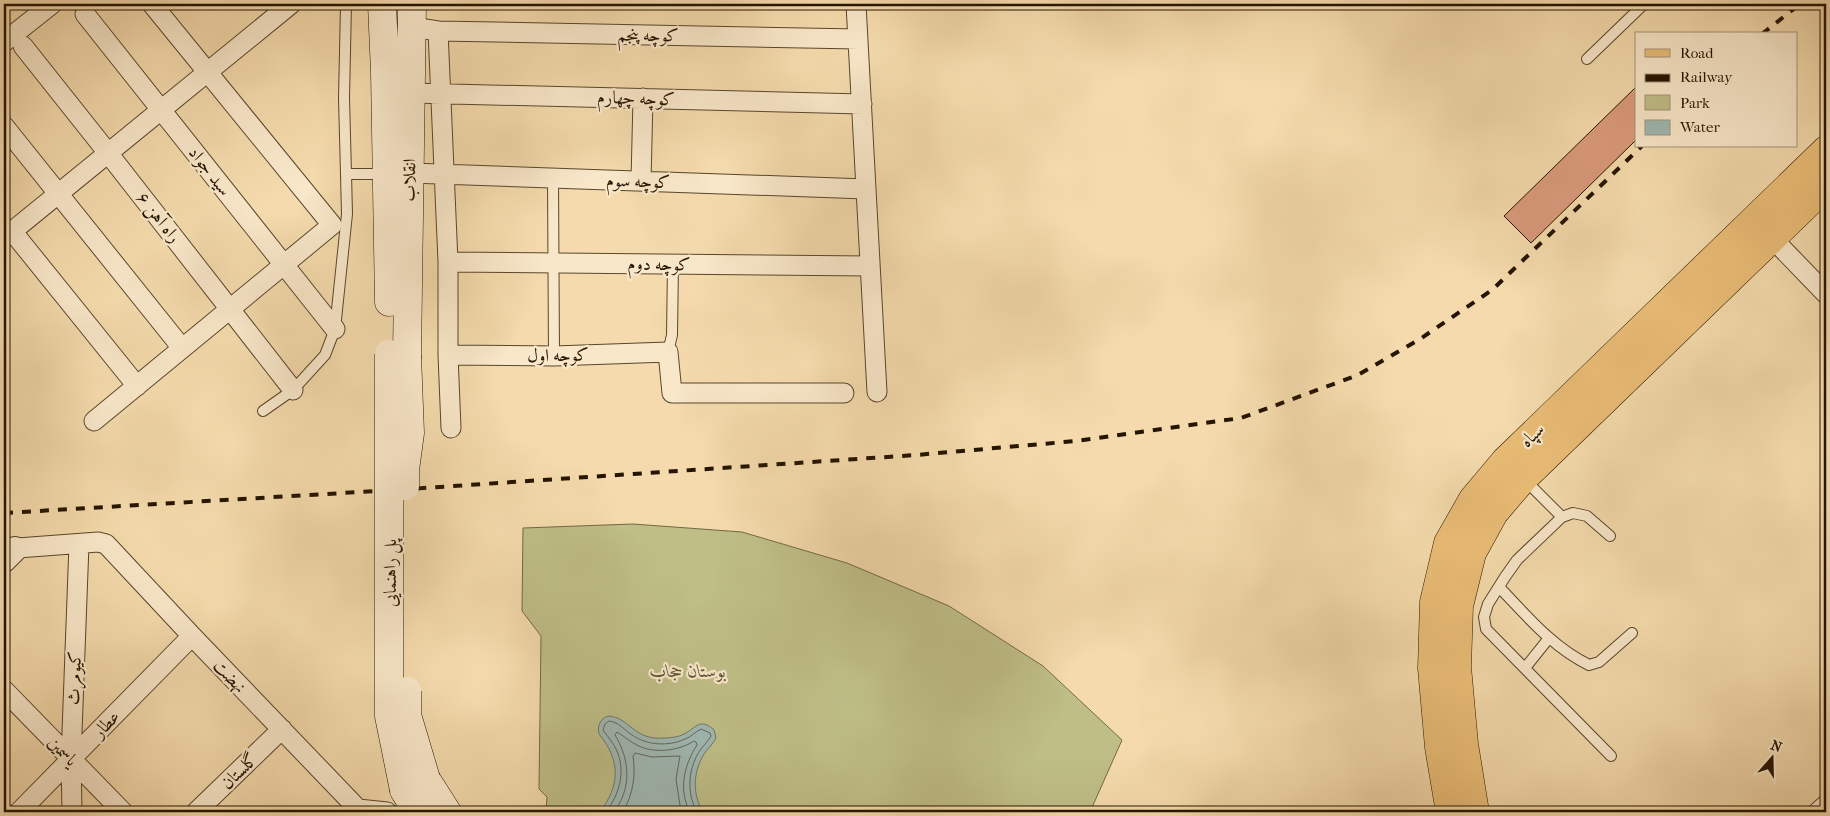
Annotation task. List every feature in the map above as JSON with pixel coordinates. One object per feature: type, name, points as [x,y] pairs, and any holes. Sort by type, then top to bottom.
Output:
[{"type":"main road","name":"انقلاب","points":[[382,4],[398,173],[398,355]]},
{"type":"main road","name":"انقلاب","points":[[398,173],[421,21]]},
{"type":"main road","name":"سپاه","points":[[1475,812],[1464,744],[1457,667],[1459,606],[1472,553],[1494,513],[1514,470],[1826,150]]},
{"type":"main road","name":"سپاه","points":[[1450,812],[1439,747],[1432,668],[1434,602],[1448,543],[1473,499],[1514,470],[1772,238],[1826,186]]},
{"type":"main road","name":"پل راهنمایی","points":[[398,355],[410,433],[405,470],[407,715],[416,794]]},
{"type":"main road","points":[[416,794],[447,812]]},
{"type":"street","points":[[4,42],[52,4]]},
{"type":"street","points":[[94,421],[332,225],[152,4]]},
{"type":"street","points":[[137,386],[8,234],[291,4]]},
{"type":"street","points":[[856,4],[877,392]]},
{"type":"street","name":"سید جواد","points":[[85,14],[335,329]]},
{"type":"street","points":[[421,21],[440,93],[448,262],[448,355],[451,428]]},
{"type":"street","name":"کوچه پنجم","points":[[421,21],[858,39]]},
{"type":"street","name":"راه آهن ۶","points":[[22,46],[294,390]]},
{"type":"street","name":"کوچه چهارم","points":[[411,93],[862,104]]},
{"type":"street","points":[[641,181],[643,98]]},
{"type":"street","points":[[6,133],[58,193],[182,348]]},
{"type":"street","name":"کوچه سوم","points":[[398,173],[866,189]]},
{"type":"street","points":[[1772,238],[1826,294]]},
{"type":"street","name":"کوچه دوم","points":[[448,262],[870,266]]},
{"type":"street","points":[[668,352],[672,393],[844,393]]},
{"type":"street","name":"کوچه اول","points":[[448,355],[554,356],[668,352]]},
{"type":"street","points":[[8,553],[79,544]]},
{"type":"street","name":"نهضت","points":[[79,544],[106,544],[282,729],[357,811]]},
{"type":"street","name":"کیومرث","points":[[72,812],[71,759],[79,544]]},
{"type":"street","name":"عطار","points":[[19,812],[192,636]]},
{"type":"street","name":"یاسمین","points":[[4,690],[123,812]]},
{"type":"street","name":"گلستان","points":[[196,812],[282,729]]},
{"type":"street","points":[[1818,812],[1826,805]]},
{"type":"street","points":[[357,811],[387,812]]},
{"type":"lane","points":[[263,411],[294,390],[325,355],[335,329],[347,214],[344,98],[346,4]]},
{"type":"lane","points":[[1587,59],[1644,4]]},
{"type":"lane","points":[[346,174],[398,173]]},
{"type":"lane","points":[[553,178],[554,356]]},
{"type":"lane","points":[[668,352],[672,335],[673,264]]},
{"type":"lane","points":[[1514,470],[1562,517]]},
{"type":"lane","points":[[1610,536],[1587,516],[1573,513],[1562,517],[1517,560],[1488,604],[1484,617],[1486,629],[1611,756]]},
{"type":"lane","points":[[1499,587],[1549,638],[1589,665],[1599,662],[1632,633]]},
{"type":"lane","points":[[1525,668],[1549,638]]},
{"type":"green space","name":"بوستان حجاب","points":[[633,524],[742,532],[847,563],[949,606],[1043,666],[1122,740],[1090,812],[546,812],[547,797],[539,789],[541,636],[522,611],[523,528]]},
{"type":"water","points":[[608,716],[622,720],[639,733],[654,738],[680,736],[702,724],[714,730],[716,738],[700,761],[695,783],[697,798],[703,812],[600,812],[611,792],[615,773],[611,754],[598,731],[601,721]]},
{"type":"building","points":[[1635,88],[1635,141],[1531,243],[1504,216]]},
{"type":"railway","points":[[1765,32],[1800,4]]},
{"type":"railway","points":[[4,513],[394,490],[916,455],[1076,441],[1241,418],[1358,375],[1420,339],[1492,290],[1640,148]]}]
